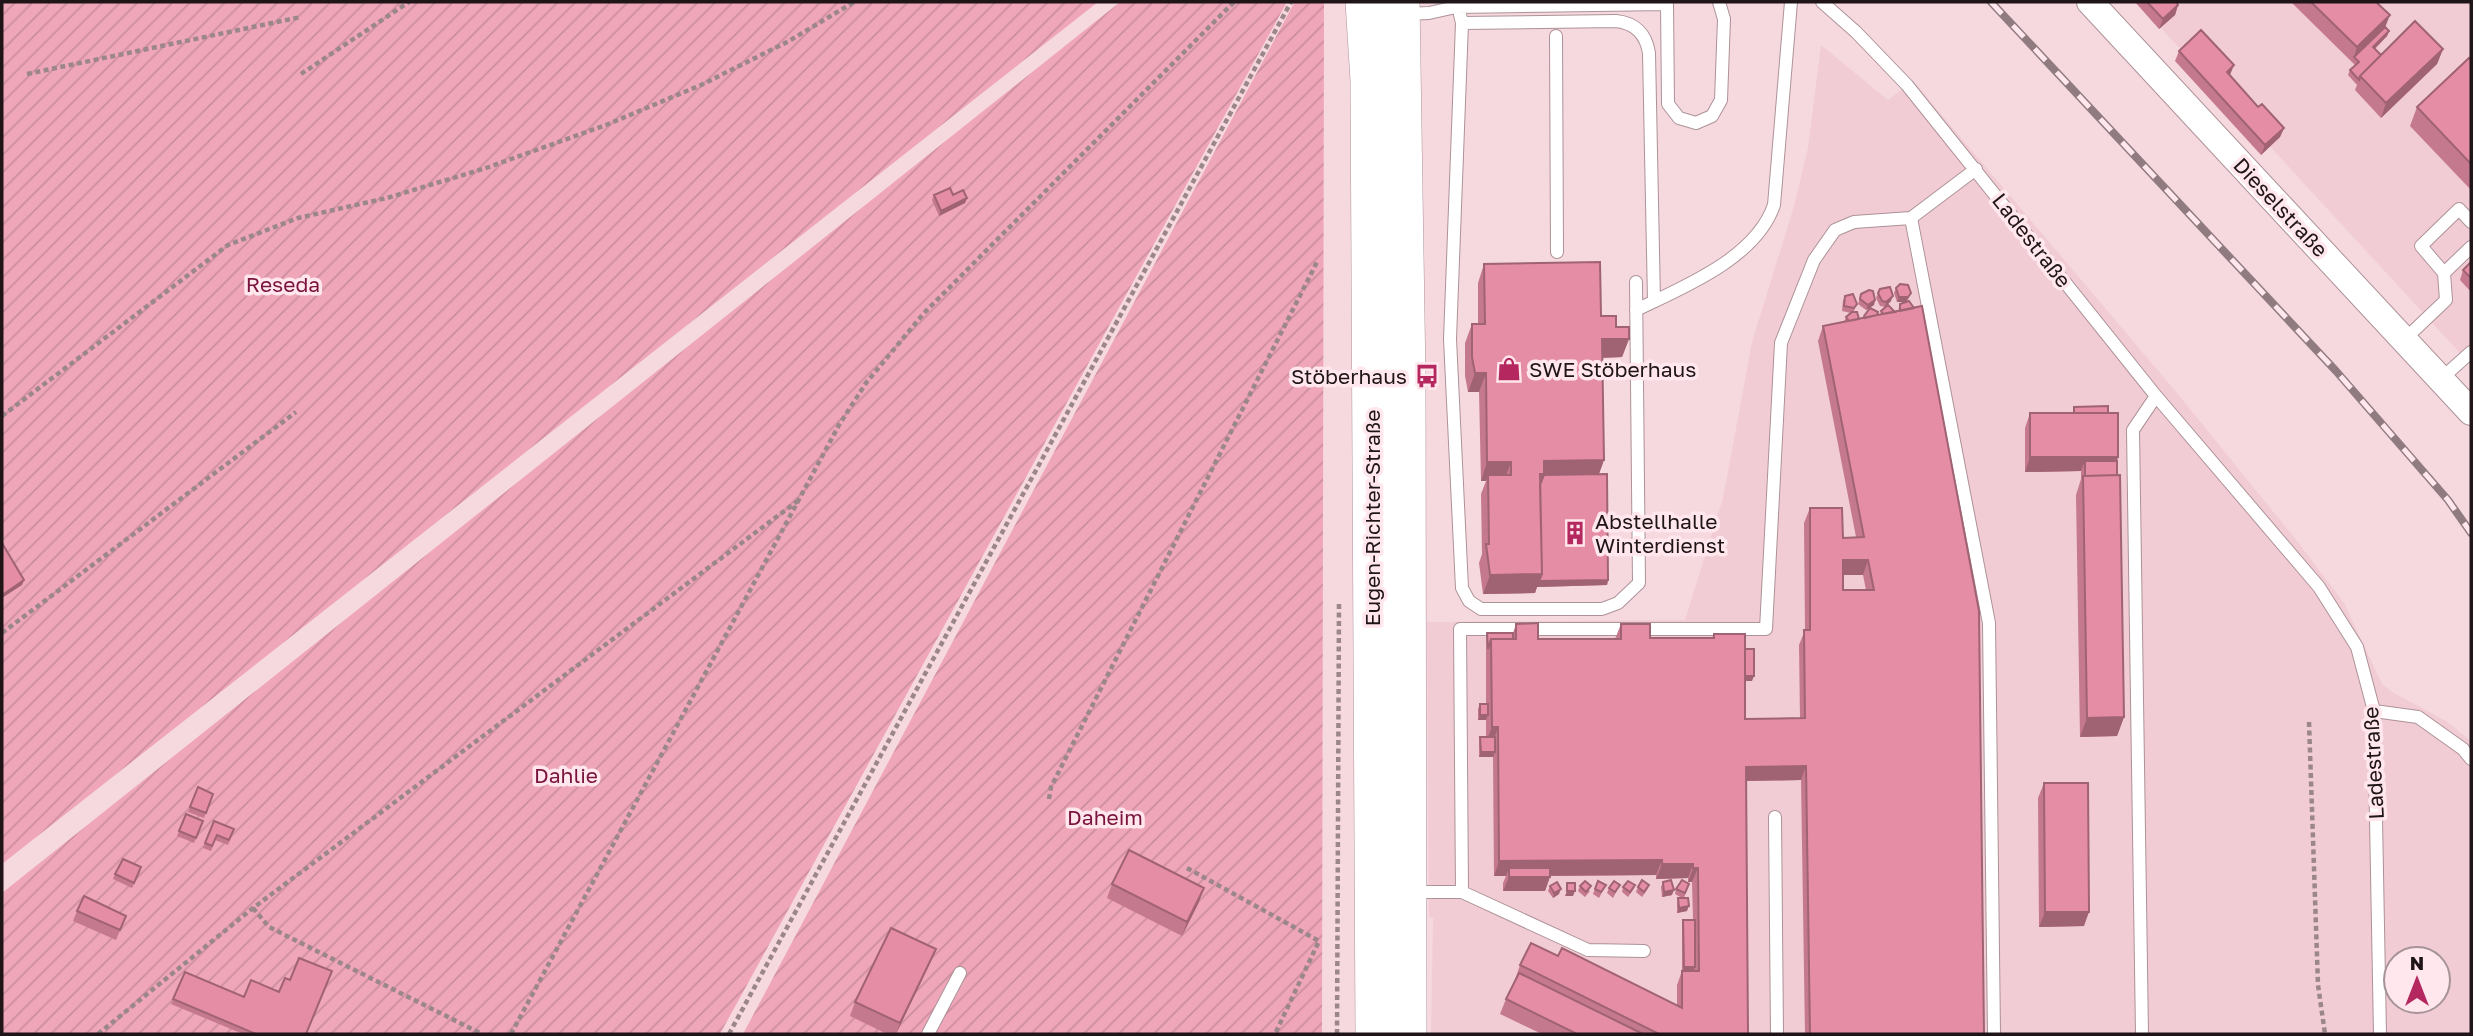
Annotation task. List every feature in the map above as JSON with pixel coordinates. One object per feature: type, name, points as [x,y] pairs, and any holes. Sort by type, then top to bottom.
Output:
[{"type":"main road","name":"Eugen-Richter-Straße","points":[[1364,2],[1369,80],[1374,1034]]},
{"type":"main road","name":"Eugen-Richter-Straße","points":[[1401,8],[1407,378],[1408,1034]]},
{"type":"street","name":"Dieselstraße","points":[[2090,2],[2471,412]]},
{"type":"lane","points":[[1401,8],[1429,13],[1458,4],[1667,4],[1668,104],[1679,118],[1696,123],[1712,116],[1721,100],[1724,19],[1719,2]]},
{"type":"lane","points":[[1636,310],[1685,286],[1737,253],[1767,225],[1774,205],[1791,2]]},
{"type":"lane","name":"Ladestraße","points":[[1822,2],[1856,32],[1907,85],[2156,396],[2319,587],[2357,647],[2374,711],[2380,1034]]},
{"type":"lane","points":[[1458,4],[1462,23],[1450,339],[1452,423],[1462,588],[1469,601],[1480,609],[1602,609],[1618,603],[1639,583],[1636,282]]},
{"type":"lane","points":[[1462,23],[1616,21],[1632,25],[1644,37],[1649,53],[1654,301]]},
{"type":"lane","points":[[1556,36],[1558,252]]},
{"type":"lane","points":[[1462,892],[1460,629],[1766,629],[1781,343],[1814,260],[1835,230],[1854,222],[1911,218],[1976,169]]},
{"type":"lane","points":[[2404,340],[2446,300],[2444,273],[2421,246],[2459,209],[2471,222]]},
{"type":"lane","points":[[1911,218],[1989,623],[1994,1034]]},
{"type":"lane","points":[[2444,273],[2471,247]]},
{"type":"lane","points":[[2441,379],[2471,352]]},
{"type":"lane","points":[[2143,1034],[2133,430],[2156,396]]},
{"type":"lane","points":[[2374,711],[2418,717],[2463,749],[2471,759]]},
{"type":"lane","points":[[1775,817],[1777,1034]]},
{"type":"lane","points":[[1406,892],[1462,892],[1588,950],[1644,951]]},
{"type":"lane","points":[[929,1034],[960,973]]},
{"type":"path","points":[[301,74],[409,2]]},
{"type":"path","points":[[2,416],[228,245],[298,218],[387,198],[486,168],[606,125],[713,79],[789,41],[855,2]]},
{"type":"path","points":[[511,1034],[800,499],[866,383],[924,313],[1234,2]]},
{"type":"path","points":[[729,1034],[1291,2]]},
{"type":"path","points":[[27,74],[287,17],[301,17]]},
{"type":"path","points":[[1049,799],[1057,775],[1318,260]]},
{"type":"path","points":[[2,633],[296,412]]},
{"type":"path","points":[[98,1034],[253,908],[800,499]]},
{"type":"path","points":[[2309,722],[2318,985],[2325,1034]]},
{"type":"path","points":[[1187,868],[1319,942],[1275,1034]]},
{"type":"path","points":[[253,908],[269,927],[482,1034]]},
{"type":"shaded area","points":[[2137,2],[2471,2],[2471,365]]},
{"type":"shaded area","points":[[1821,45],[1888,100],[1913,81],[2177,393],[2297,541],[2344,603],[2382,684],[2446,721],[2471,741],[2471,1034],[1431,1034],[1433,918],[1429,917],[1427,622],[1685,620],[1723,498],[1752,342],[1794,206],[1808,148]]},
{"type":"green space","name":"Reseda","points":[[2,2],[1098,2],[2,864]]},
{"type":"green space","name":"Dahlie","points":[[1120,2],[1287,2],[720,1034],[2,1034],[2,893]]},
{"type":"green space","name":"Daheim","points":[[1324,2],[1322,1034],[743,1034],[1294,3]]},
{"type":"building","points":[[2147,2],[2176,2],[2178,5],[2163,19]]},
{"type":"building","points":[[2311,2],[2376,2],[2390,15],[2357,47]]},
{"type":"building","points":[[2415,21],[2443,49],[2386,103],[2360,76]]},
{"type":"building","points":[[2385,27],[2389,31],[2373,47],[2381,55],[2359,80],[2350,70],[2359,62],[2354,57]]},
{"type":"building","points":[[2201,30],[2234,65],[2227,72],[2258,107],[2262,104],[2284,128],[2265,145],[2179,51]]},
{"type":"building","points":[[2469,58],[2471,60],[2471,164],[2417,107]]},
{"type":"building","points":[[950,188],[953,195],[963,190],[967,198],[941,211],[934,195]]},
{"type":"building","points":[[1600,262],[1601,316],[1616,316],[1616,327],[1629,327],[1629,339],[1602,339],[1604,460],[1544,461],[1544,474],[1540,474],[1542,574],[1490,575],[1486,544],[1489,544],[1488,475],[1511,475],[1511,462],[1487,462],[1486,373],[1475,373],[1472,357],[1472,324],[1485,324],[1484,264]]},
{"type":"building","points":[[2471,262],[2471,278],[2463,270]]},
{"type":"building","points":[[1900,284],[1908,285],[1911,293],[1908,297],[1899,297],[1896,288]]},
{"type":"building","points":[[1890,287],[1893,296],[1886,302],[1882,301],[1878,293],[1880,289]]},
{"type":"building","points":[[1873,291],[1875,300],[1868,305],[1860,299],[1861,294]]},
{"type":"building","points":[[1853,294],[1857,304],[1854,308],[1844,306],[1845,296]]},
{"type":"building","points":[[1909,301],[1914,308],[1900,311],[1900,304]]},
{"type":"building","points":[[1888,305],[1895,312],[1883,314],[1881,311]]},
{"type":"building","points":[[1922,306],[1979,611],[1984,1034],[1810,1034],[1806,766],[1746,767],[1748,1034],[1659,1034],[1520,965],[1531,943],[1558,956],[1562,948],[1682,1008],[1682,971],[1699,971],[1698,868],[1693,868],[1693,864],[1662,864],[1662,860],[1499,861],[1498,727],[1492,727],[1491,639],[1516,639],[1516,624],[1538,623],[1538,639],[1621,639],[1621,624],[1650,624],[1650,638],[1714,638],[1714,634],[1745,634],[1745,719],[1805,718],[1804,630],[1810,630],[1810,508],[1842,508],[1843,538],[1864,537],[1823,326]],"holes":[[[1843,560],[1868,560],[1874,590],[1843,590]]]},
{"type":"building","points":[[1870,308],[1878,312],[1877,315],[1865,318],[1864,316]]},
{"type":"building","points":[[1857,312],[1859,319],[1849,321],[1846,317]]},
{"type":"building","points":[[2108,406],[2108,413],[2074,413],[2074,407]]},
{"type":"building","points":[[2030,413],[2118,413],[2118,457],[2030,457]]},
{"type":"building","points":[[2085,461],[2117,461],[2117,475],[2085,476]]},
{"type":"building","name":"Abstellhalle Winterdienst","points":[[1607,474],[1608,580],[1539,581],[1542,574],[1540,485],[1544,475]]},
{"type":"building","points":[[2120,475],[2124,717],[2087,718],[2083,476]]},
{"type":"building","points":[[2,543],[24,580],[2,595]]},
{"type":"building","points":[[1487,633],[1513,633],[1513,639],[1491,639],[1488,649]]},
{"type":"building","points":[[1745,649],[1754,649],[1754,676],[1745,676]]},
{"type":"building","points":[[1480,704],[1488,704],[1488,715],[1480,715]]},
{"type":"building","points":[[1480,737],[1495,737],[1495,752],[1481,752]]},
{"type":"building","points":[[2044,783],[2088,783],[2089,912],[2045,912]]},
{"type":"building","points":[[198,787],[213,794],[206,813],[190,807]]},
{"type":"building","points":[[186,814],[203,821],[196,838],[179,831]]},
{"type":"building","points":[[214,821],[234,829],[229,840],[217,835],[212,846],[205,843]]},
{"type":"building","points":[[1129,850],[1204,888],[1187,922],[1112,884]]},
{"type":"building","points":[[123,859],[141,867],[134,883],[115,874]]},
{"type":"building","points":[[1509,868],[1550,868],[1550,877],[1509,877]]},
{"type":"building","points":[[1642,880],[1649,885],[1644,892],[1638,887]]},
{"type":"building","points":[[1671,880],[1674,890],[1664,892],[1663,882]]},
{"type":"building","points":[[1682,880],[1689,884],[1685,893],[1676,889]]},
{"type":"building","points":[[1585,881],[1591,886],[1586,892],[1580,886]]},
{"type":"building","points":[[1598,881],[1606,885],[1601,892],[1595,889]]},
{"type":"building","points":[[1614,881],[1620,885],[1615,892],[1609,888]]},
{"type":"building","points":[[1628,881],[1635,885],[1630,892],[1623,887]]},
{"type":"building","points":[[1557,882],[1561,889],[1554,893],[1550,886]]},
{"type":"building","points":[[1567,883],[1575,883],[1575,891],[1567,891]]},
{"type":"building","points":[[84,896],[126,916],[120,930],[77,911]]},
{"type":"building","points":[[1678,898],[1688,898],[1689,906],[1679,908]]},
{"type":"building","points":[[1683,920],[1695,920],[1695,967],[1684,967]]},
{"type":"building","points":[[891,928],[936,949],[900,1023],[855,1002]]},
{"type":"building","points":[[299,958],[332,971],[306,1034],[256,1034],[173,999],[185,972],[244,997],[251,980],[279,992],[285,978],[290,980]]},
{"type":"building","points":[[1519,973],[1643,1034],[1577,1034],[1506,999]]},
{"type":"railway","points":[[1991,2],[2336,371],[2448,500],[2471,533]]},
{"type":"place","name":"SWE Stöberhaus","points":[[1509,369]]},
{"type":"place","name":"Stöberhaus","points":[[1427,376]]},
{"type":"place","name":"Abstellhalle Winterdienst","points":[[1575,533]]}]
